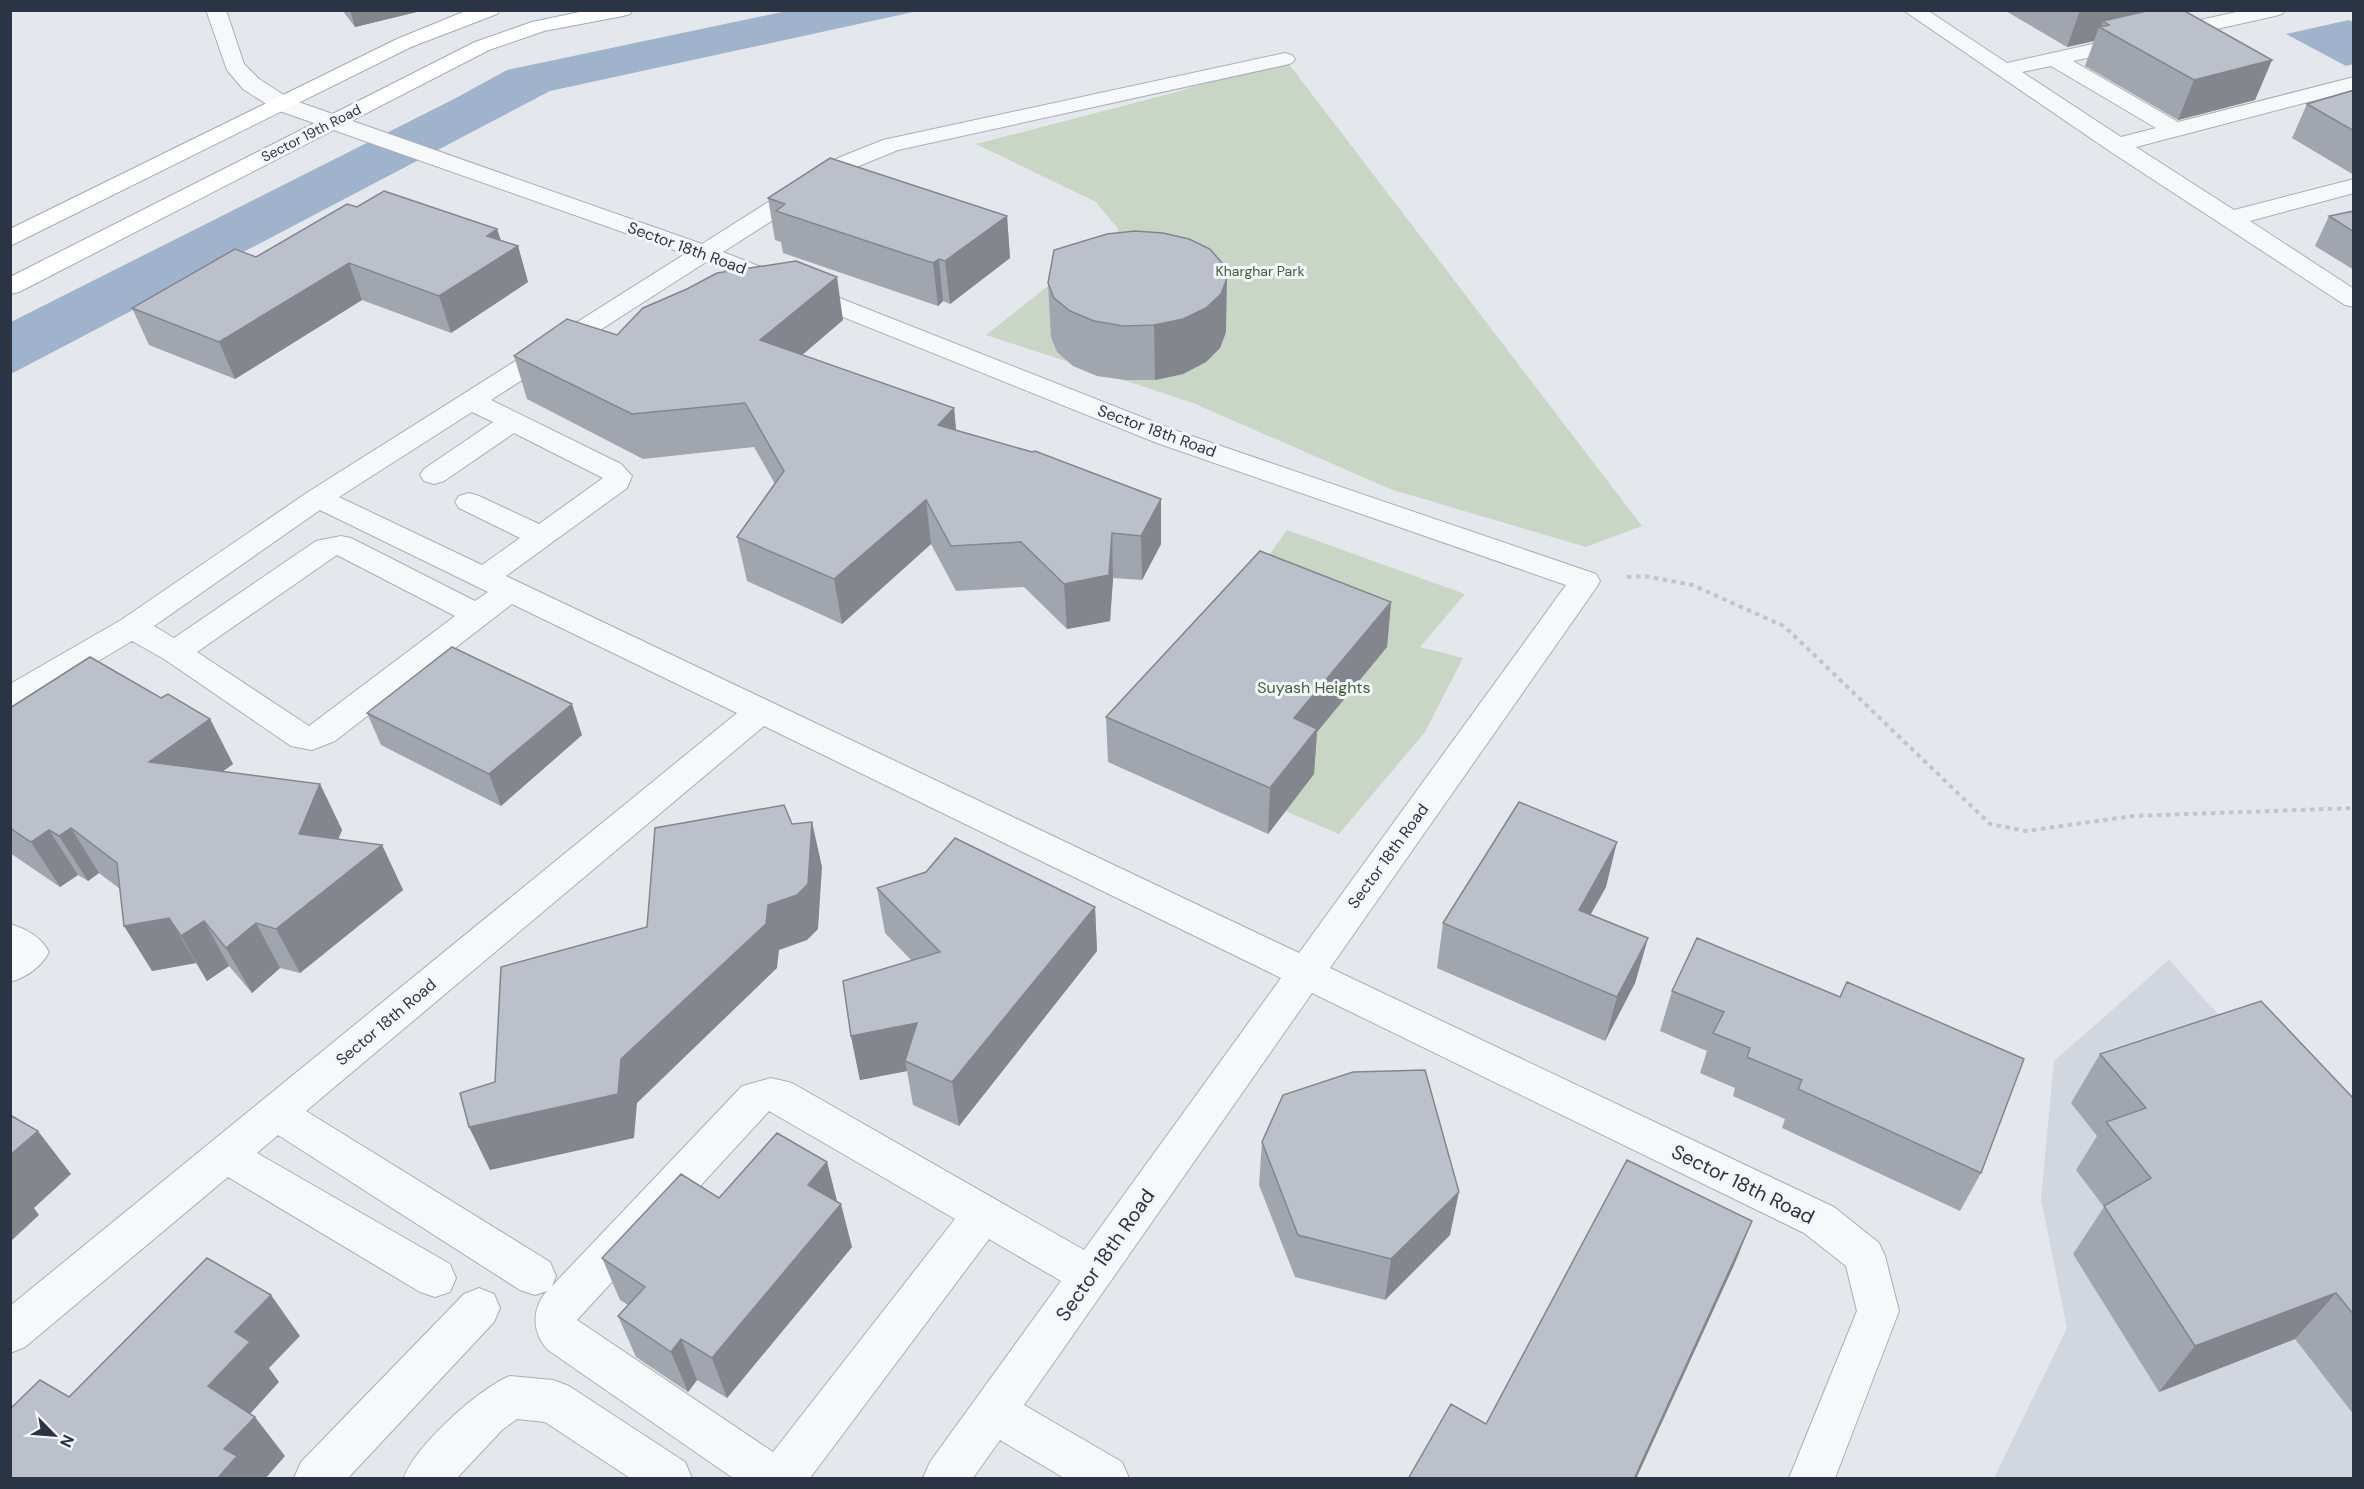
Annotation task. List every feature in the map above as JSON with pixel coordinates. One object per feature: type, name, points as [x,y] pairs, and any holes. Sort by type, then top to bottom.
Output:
[{"type":"main road","points":[[10,239],[465,14],[490,10]]},
{"type":"main road","name":"Sector 19th Road","points":[[10,286],[490,43],[532,18],[623,10]]},
{"type":"main road","points":[[465,14],[490,43]]},
{"type":"street","name":"Sector 18th Road","points":[[216,10],[234,66],[251,84],[282,104],[704,253],[1167,437],[1585,581],[946,1479]]},
{"type":"street","points":[[1913,10],[2354,300]]},
{"type":"street","points":[[2003,70],[2275,10]]},
{"type":"street","points":[[2055,58],[2175,130]]},
{"type":"street","points":[[10,699],[132,627],[318,498],[846,163],[891,145],[1285,59]]},
{"type":"street","points":[[2116,145],[2354,83]]},
{"type":"street","points":[[2229,219],[2354,186]]},
{"type":"street","points":[[132,627],[175,652],[303,738],[312,738],[323,733],[477,615],[497,584],[542,537],[617,482],[618,476],[611,470],[471,401]]},
{"type":"street","points":[[434,475],[511,422]]},
{"type":"street","name":"Sector 18th Road","points":[[318,498],[1819,1220],[1864,1256],[1878,1311],[1812,1479]]},
{"type":"street","points":[[468,502],[542,537]]},
{"type":"street","points":[[175,652],[326,548],[341,545],[477,615]]},
{"type":"street","name":"Sector 18th Road","points":[[10,1333],[761,711]]},
{"type":"street","points":[[10,938],[32,952],[10,968]]},
{"type":"street","points":[[772,1479],[568,1340],[558,1331],[554,1321],[559,1308],[756,1098],[763,1095],[778,1095],[1089,1276]]},
{"type":"street","points":[[276,1113],[535,1276]]},
{"type":"street","points":[[225,1155],[435,1278]]},
{"type":"street","points":[[782,1479],[982,1215]]},
{"type":"street","points":[[317,1479],[479,1308]]},
{"type":"street","points":[[427,1479],[486,1415],[510,1397],[553,1401],[669,1479]]},
{"type":"street","points":[[994,1412],[1106,1479]]},
{"type":"path","points":[[1585,581],[1644,576],[1692,585],[1784,626],[1990,825],[2026,831],[2133,816],[2354,808]]},
{"type":"shaded area","points":[[2169,960],[2353,1163],[2353,1478],[1994,1478],[2067,1328],[2041,1199],[2054,1061]]},
{"type":"green space","name":"Kharghar Park","points":[[1285,59],[1642,526],[1586,547],[1390,489],[1193,403],[986,335],[1119,230],[1096,202],[976,144],[1169,94]]},
{"type":"green space","name":"Suyash Heights","points":[[1287,530],[1465,594],[1420,647],[1463,658],[1425,732],[1339,834],[1133,746]]},
{"type":"water","points":[[787,11],[918,11],[550,91],[11,374],[11,322],[454,99],[507,70]]},
{"type":"water","points":[[2349,20],[2353,22],[2353,64],[2346,66],[2286,34]]},
{"type":"building","points":[[2151,10],[2183,10],[2272,60],[2194,80],[2099,27],[2109,25],[2103,21]]},
{"type":"building","points":[[2354,90],[2354,131],[2307,104]]},
{"type":"building","points":[[830,158],[1007,216],[945,261],[939,259],[933,263],[776,211],[785,204],[768,198]]},
{"type":"building","points":[[384,191],[497,229],[487,236],[518,246],[439,296],[349,263],[219,342],[132,308],[235,249],[256,257],[347,204],[357,207]]},
{"type":"building","points":[[2354,211],[2354,232],[2329,216]]},
{"type":"building","points":[[1135,231],[1163,233],[1189,239],[1210,249],[1222,263],[1227,278],[1221,294],[1206,308],[1183,319],[1154,325],[1123,326],[1094,321],[1070,311],[1054,298],[1048,283],[1054,250],[1107,234]]},
{"type":"building","points":[[796,261],[837,277],[760,340],[954,408],[938,425],[1035,451],[1161,499],[1141,536],[1112,533],[1109,575],[1064,584],[1021,542],[951,546],[926,500],[834,579],[737,537],[784,471],[745,403],[632,414],[514,356],[567,319],[617,335],[643,308],[717,273]]},
{"type":"building","name":"Suyash Heights","points":[[1260,551],[1391,602],[1294,718],[1317,729],[1270,788],[1106,717]]},
{"type":"building","points":[[452,647],[572,704],[489,774],[367,713]]},
{"type":"building","points":[[90,657],[161,698],[168,694],[210,719],[149,762],[320,784],[299,834],[382,845],[276,929],[256,923],[226,948],[204,921],[181,936],[169,918],[124,926],[117,863],[71,828],[59,836],[49,830],[31,842],[10,828],[10,708]]},
{"type":"building","points":[[1519,802],[1617,842],[1579,910],[1648,938],[1617,997],[1443,923]]},
{"type":"building","points":[[784,805],[792,824],[812,822],[808,884],[797,895],[768,905],[766,924],[621,1059],[618,1094],[469,1127],[460,1093],[495,1082],[501,967],[647,927],[655,828]]},
{"type":"building","points":[[955,838],[1095,907],[952,1082],[905,1061],[917,1023],[851,1036],[843,981],[940,952],[877,888],[926,872]]},
{"type":"building","points":[[1697,938],[1840,997],[1847,982],[2024,1059],[1981,1173],[1798,1089],[1802,1080],[1747,1057],[1750,1048],[1713,1033],[1724,1012],[1672,991]]},
{"type":"building","points":[[2261,1001],[2354,1099],[2354,1315],[2336,1293],[2195,1346],[2104,1206],[2151,1178],[2106,1122],[2146,1108],[2100,1054]]},
{"type":"building","points":[[1425,1070],[1459,1192],[1391,1259],[1298,1235],[1262,1142],[1283,1095],[1353,1072]]},
{"type":"building","points":[[10,1115],[38,1131],[10,1155]]},
{"type":"building","points":[[777,1133],[827,1162],[808,1185],[841,1204],[712,1358],[681,1339],[671,1352],[618,1316],[645,1287],[602,1258],[681,1174],[719,1198]]},
{"type":"building","points":[[1627,1160],[1752,1221],[1634,1479],[1408,1479],[1451,1404],[1486,1424]]},
{"type":"building","points":[[207,1258],[271,1295],[235,1332],[250,1342],[208,1386],[255,1417],[224,1449],[237,1456],[217,1479],[10,1479],[10,1409],[40,1380],[69,1397]]}]
